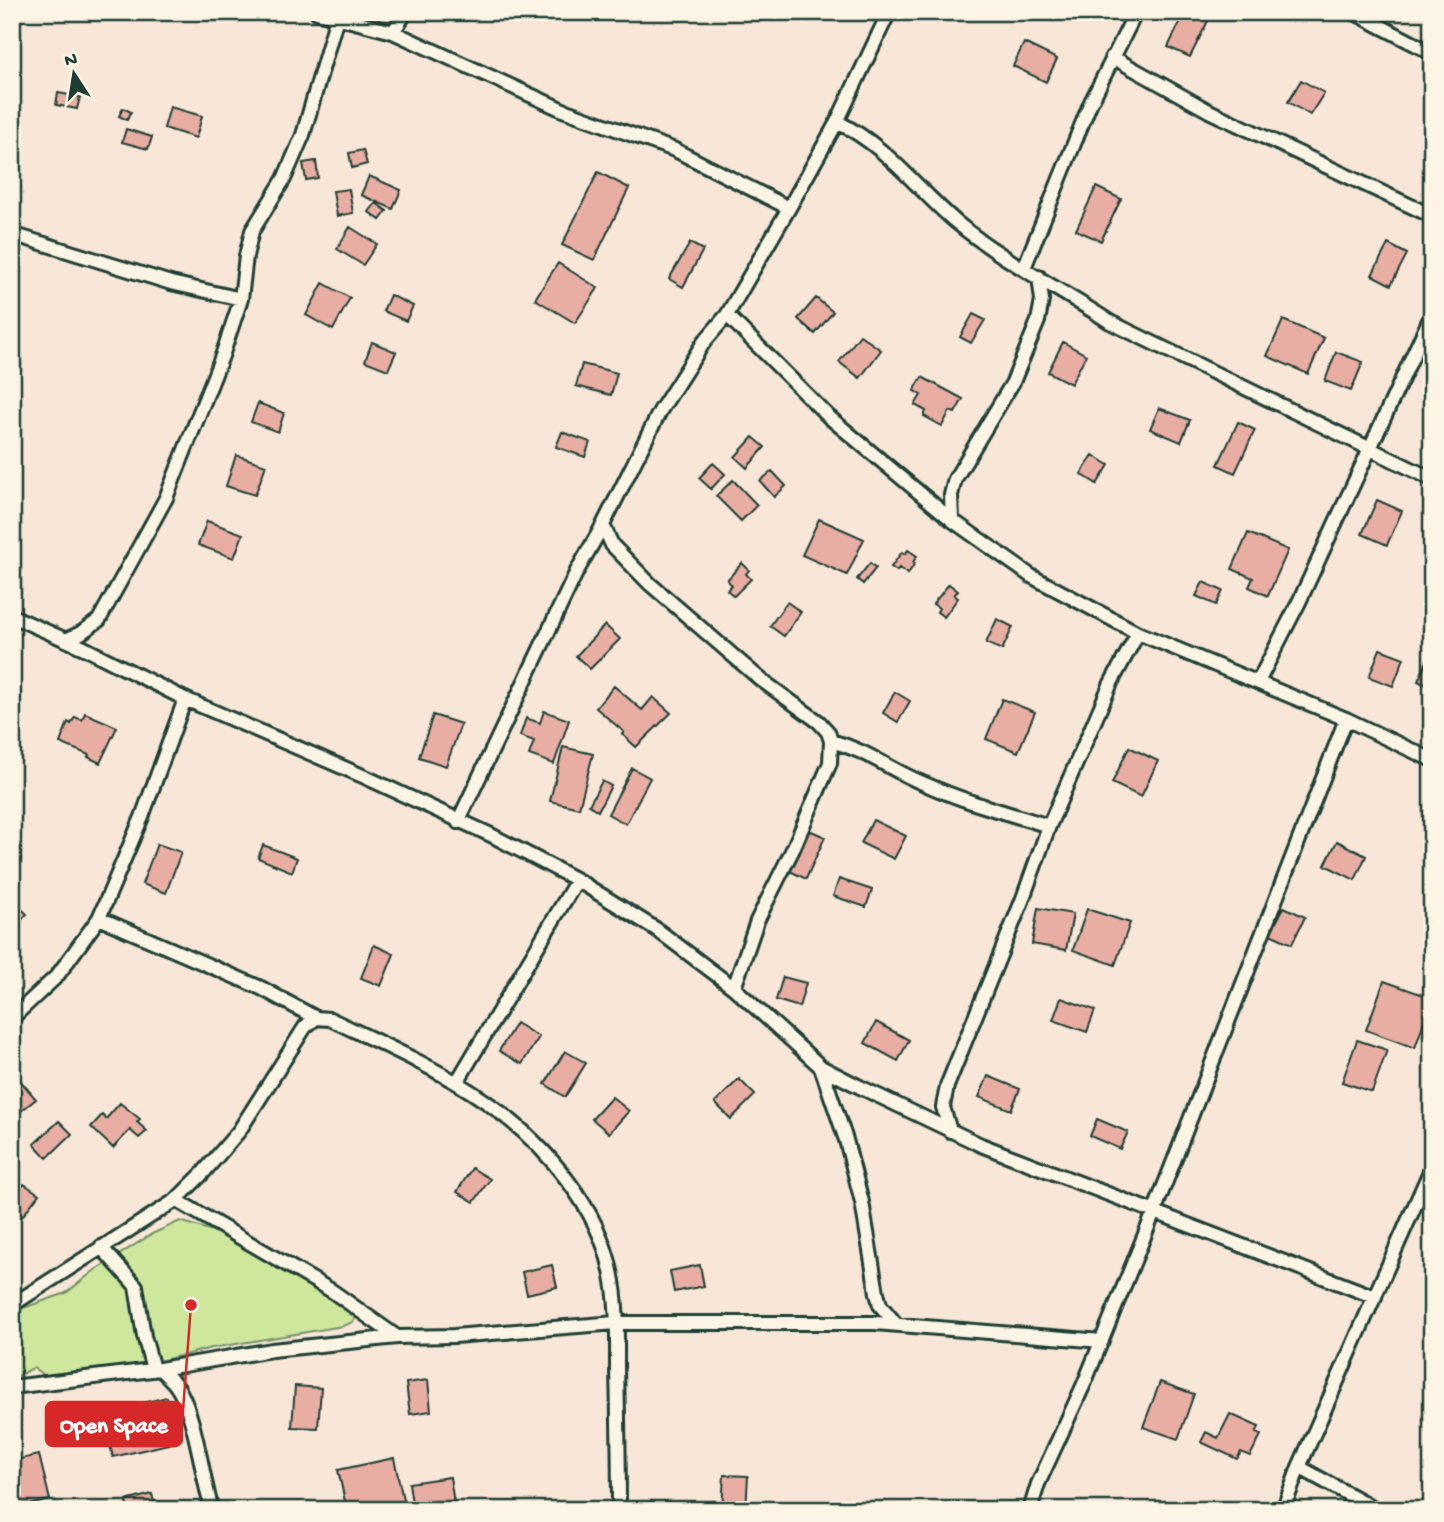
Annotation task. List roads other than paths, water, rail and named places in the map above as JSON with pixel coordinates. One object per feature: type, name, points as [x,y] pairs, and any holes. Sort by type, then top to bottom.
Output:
[{"type":"street","points":[[317,12],[393,33],[564,110],[675,150],[789,208]]},
{"type":"street","points":[[393,33],[406,12]]},
{"type":"street","points":[[458,822],[566,593],[660,411],[704,342],[727,315],[789,208],[837,122],[889,12]]},
{"type":"street","points":[[1024,268],[1062,171],[1112,57],[1136,12]]},
{"type":"street","points":[[1353,12],[1432,53]]},
{"type":"street","points":[[96,654],[94,637],[99,620],[166,498],[232,331],[241,299],[252,231],[284,178],[303,135],[337,17]]},
{"type":"street","points":[[1112,57],[1209,111],[1432,216]]},
{"type":"street","points":[[837,122],[871,141],[955,220],[990,248],[1110,322],[1432,479]]},
{"type":"street","points":[[12,234],[171,283],[241,299]]},
{"type":"street","points":[[952,520],[951,495],[956,479],[1013,382],[1038,321],[1042,300],[1039,277]]},
{"type":"street","points":[[1258,682],[1299,602],[1432,314]]},
{"type":"street","points":[[727,315],[829,417],[952,520],[1031,576],[1138,633],[1346,719],[1432,760]]},
{"type":"street","points":[[603,525],[612,545],[650,584],[760,679],[819,722],[828,732],[831,741],[830,763],[793,849],[757,921],[734,988]]},
{"type":"street","points":[[12,616],[185,699],[491,835],[577,880],[656,929],[734,988],[821,1067],[950,1131],[1014,1158],[1375,1297]]},
{"type":"street","points":[[66,640],[99,620]]},
{"type":"street","points":[[950,1131],[943,1107],[947,1086],[1022,901],[1049,826],[1111,683],[1138,633]]},
{"type":"street","points":[[12,1018],[57,976],[99,918],[142,817],[185,699]]},
{"type":"street","points":[[1030,1510],[1038,1484],[1102,1341],[1154,1212],[1346,719]]},
{"type":"street","points":[[831,741],[865,752],[946,793],[1049,826]]},
{"type":"street","points":[[457,1082],[577,880]]},
{"type":"street","points":[[99,918],[261,988],[316,1018],[330,1019],[457,1082],[494,1106],[530,1136],[587,1206],[599,1232],[611,1272],[617,1323],[619,1510]]},
{"type":"street","points":[[12,1305],[176,1200],[239,1131],[305,1027],[316,1018]]},
{"type":"street","points":[[821,1067],[846,1140],[862,1202],[880,1305],[896,1324]]},
{"type":"street","points":[[1283,1510],[1299,1467],[1432,1167]]},
{"type":"street","points":[[176,1200],[332,1291],[397,1337]]},
{"type":"street","points":[[101,1247],[136,1286],[144,1336],[156,1369],[176,1385],[182,1395],[212,1510]]},
{"type":"street","points":[[12,1387],[156,1369],[272,1350],[397,1337],[454,1336],[617,1323],[875,1322],[1102,1341]]},
{"type":"street","points":[[1299,1467],[1377,1510]]},
{"type":"place","name":"Open Space","points":[[191,1305]]}]
